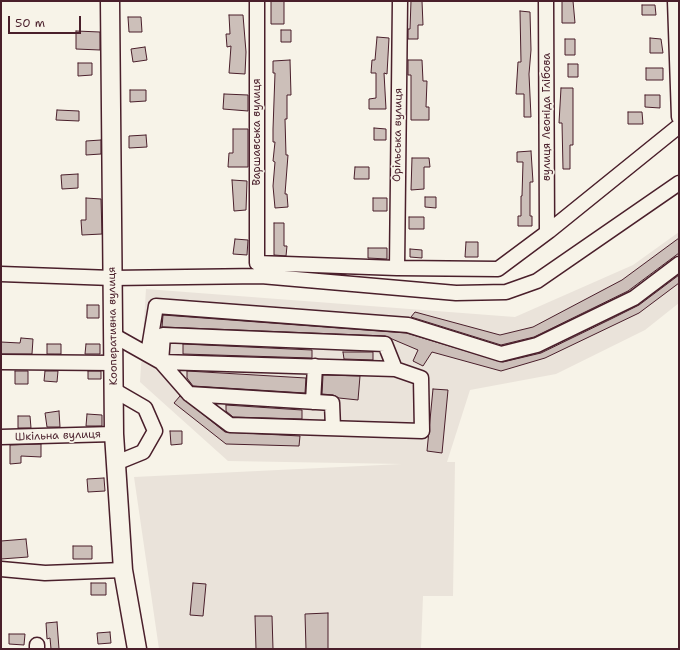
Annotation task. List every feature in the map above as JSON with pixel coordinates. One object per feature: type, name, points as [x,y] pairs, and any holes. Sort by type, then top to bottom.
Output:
[{"type":"main road","name":"Кооперативна вулиця","points":[[110,1],[114,434],[123,570],[137,649]]},
{"type":"street","name":"Варшавська вулиця","points":[[257,1],[257,263],[397,268]]},
{"type":"street","name":"Орільська вулиця","points":[[397,268],[400,1]]},
{"type":"street","name":"вулиця Леоніда Глібова","points":[[546,1],[547,232]]},
{"type":"street","points":[[674,1],[679,117]]},
{"type":"street","points":[[397,268],[498,268],[547,232],[679,126]]},
{"type":"street","points":[[1,274],[112,278],[261,276],[456,293],[506,292],[537,281],[679,183]]},
{"type":"street","points":[[148,354],[156,306],[408,325],[502,354],[537,345],[634,298],[679,264]]},
{"type":"street","points":[[113,334],[161,362],[189,394],[230,425],[422,431],[421,378],[395,369],[161,362]]},
{"type":"street","points":[[161,362],[163,335],[385,344],[395,369]]},
{"type":"street","points":[[1,362],[113,363]]},
{"type":"street","points":[[313,402],[315,366]]},
{"type":"street","points":[[114,390],[145,408],[154,431],[143,452],[116,463]]},
{"type":"street","points":[[189,394],[332,403],[333,428]]},
{"type":"street","name":"Шкільна вулиця","points":[[1,437],[114,434]]},
{"type":"street","points":[[1,569],[45,573],[123,570]]},
{"type":"shaded area","points":[[679,232],[679,303],[645,330],[556,374],[470,390],[447,462],[455,462],[453,596],[423,596],[421,649],[159,649],[134,477],[402,464],[228,461],[140,382],[146,289],[515,317],[633,265]]},
{"type":"building","points":[[271,1],[284,1],[284,24],[271,24]]},
{"type":"building","points":[[411,1],[422,1],[423,25],[418,25],[418,39],[408,39],[408,29],[410,29]]},
{"type":"building","points":[[562,1],[573,1],[575,23],[562,23]]},
{"type":"building","points":[[642,5],[655,5],[656,15],[642,15]]},
{"type":"building","points":[[520,11],[530,12],[531,50],[529,74],[531,117],[524,117],[524,94],[516,94],[518,62],[521,62]]},
{"type":"building","points":[[229,15],[243,15],[246,52],[245,74],[229,73],[231,46],[227,47],[226,34],[230,34]]},
{"type":"building","points":[[128,17],[141,17],[142,32],[129,32]]},
{"type":"building","points":[[281,30],[291,30],[291,42],[281,42]]},
{"type":"building","points":[[76,31],[100,32],[100,50],[76,49]]},
{"type":"building","points":[[377,37],[389,38],[387,74],[384,73],[386,109],[369,109],[369,99],[376,98],[376,73],[371,73],[372,60],[375,60]]},
{"type":"building","points":[[650,38],[661,39],[663,53],[650,53]]},
{"type":"building","points":[[565,39],[575,39],[575,55],[565,55]]},
{"type":"building","points":[[145,47],[147,60],[133,62],[131,49]]},
{"type":"building","points":[[290,60],[291,95],[287,95],[287,119],[285,119],[286,155],[288,155],[285,194],[287,194],[288,207],[275,208],[273,186],[275,162],[273,161],[275,142],[273,142],[273,129],[275,73],[273,73],[273,61]]},
{"type":"building","points":[[408,60],[422,60],[423,81],[427,81],[426,107],[429,107],[429,120],[411,120],[411,75],[408,75]]},
{"type":"building","points":[[78,63],[92,63],[92,75],[78,76]]},
{"type":"building","points":[[568,64],[578,64],[578,77],[568,77]]},
{"type":"building","points":[[646,68],[663,68],[663,80],[646,80]]},
{"type":"building","points":[[561,88],[573,88],[573,145],[570,145],[570,169],[563,169],[562,123],[559,123]]},
{"type":"building","points":[[130,90],[146,90],[146,101],[130,102]]},
{"type":"building","points":[[224,94],[248,95],[248,111],[223,109]]},
{"type":"building","points":[[645,95],[660,95],[660,108],[645,107]]},
{"type":"building","points":[[57,110],[79,111],[79,121],[56,120]]},
{"type":"building","points":[[628,112],[642,112],[643,124],[628,124]]},
{"type":"building","points":[[374,128],[386,129],[386,140],[374,140]]},
{"type":"building","points":[[233,129],[248,129],[248,167],[228,167],[229,153],[233,153]]},
{"type":"building","points":[[146,135],[147,147],[129,148],[129,136]]},
{"type":"building","points":[[101,140],[101,154],[86,155],[86,141]]},
{"type":"building","points":[[531,151],[533,182],[530,182],[530,216],[532,216],[532,226],[518,226],[518,216],[521,216],[523,162],[517,162],[517,152]]},
{"type":"building","points":[[412,158],[429,158],[430,167],[424,167],[424,189],[411,190]]},
{"type":"building","points":[[355,167],[369,167],[369,179],[354,179]]},
{"type":"building","points":[[78,174],[78,188],[62,189],[61,175]]},
{"type":"building","points":[[232,180],[247,181],[246,210],[234,211]]},
{"type":"building","points":[[425,197],[436,197],[436,208],[425,207]]},
{"type":"building","points":[[86,198],[101,199],[102,234],[82,235],[81,220],[86,220]]},
{"type":"building","points":[[373,198],[387,198],[387,211],[373,211]]},
{"type":"building","points":[[409,217],[424,217],[424,229],[409,229]]},
{"type":"building","points":[[274,223],[284,223],[284,246],[287,246],[286,256],[274,255]]},
{"type":"building","points":[[679,238],[679,253],[628,291],[534,337],[501,345],[411,317],[415,312],[500,335],[533,327],[622,280]]},
{"type":"building","points":[[235,239],[248,240],[247,255],[233,254]]},
{"type":"building","points":[[466,242],[478,242],[478,257],[465,257]]},
{"type":"building","points":[[368,248],[387,248],[387,259],[368,258]]},
{"type":"building","points":[[410,249],[422,250],[422,258],[410,257]]},
{"type":"building","points":[[679,275],[679,283],[639,313],[545,358],[501,371],[432,352],[423,366],[413,361],[418,350],[385,336],[162,327],[163,315],[406,333],[503,362],[541,353],[611,319],[639,305]]},
{"type":"building","points":[[87,305],[99,305],[99,318],[87,318]]},
{"type":"building","points":[[21,338],[33,339],[32,354],[1,354],[1,342],[20,343]]},
{"type":"building","points":[[47,344],[61,344],[61,354],[47,354]]},
{"type":"building","points":[[86,344],[100,344],[100,354],[85,354]]},
{"type":"building","points":[[183,344],[312,350],[312,358],[183,354]]},
{"type":"building","points":[[343,352],[373,352],[373,360],[344,359]]},
{"type":"building","points":[[15,371],[28,371],[28,384],[15,384]]},
{"type":"building","points":[[45,371],[58,371],[57,382],[44,381]]},
{"type":"building","points":[[88,371],[101,371],[101,379],[88,379]]},
{"type":"building","points":[[187,371],[306,378],[305,393],[193,386],[187,378]]},
{"type":"building","points":[[323,375],[360,376],[358,400],[322,394]]},
{"type":"building","points":[[433,389],[448,390],[442,453],[427,451]]},
{"type":"building","points":[[180,396],[225,432],[300,436],[299,446],[226,444],[174,403]]},
{"type":"building","points":[[226,405],[302,410],[302,419],[233,417],[226,411]]},
{"type":"building","points":[[59,411],[60,427],[47,427],[45,413]]},
{"type":"building","points":[[87,414],[102,415],[102,426],[86,426]]},
{"type":"building","points":[[18,416],[30,416],[31,428],[18,428]]},
{"type":"building","points":[[170,431],[182,431],[182,444],[171,445]]},
{"type":"building","points":[[41,444],[41,457],[21,456],[21,463],[10,464],[10,445]]},
{"type":"building","points":[[104,478],[105,491],[88,492],[87,479]]},
{"type":"building","points":[[26,539],[28,557],[1,559],[1,541]]},
{"type":"building","points":[[73,546],[92,546],[92,559],[73,559]]},
{"type":"building","points":[[91,583],[106,583],[106,595],[91,595]]},
{"type":"building","points":[[193,583],[206,584],[203,616],[190,615]]},
{"type":"building","points":[[328,613],[328,649],[306,649],[305,614]]},
{"type":"building","points":[[255,616],[272,616],[273,649],[256,649]]},
{"type":"building","points":[[57,622],[59,649],[51,649],[50,638],[47,639],[46,623]]},
{"type":"building","points":[[110,632],[111,643],[98,644],[97,633]]},
{"type":"building","points":[[9,634],[25,634],[24,645],[9,644]]}]
